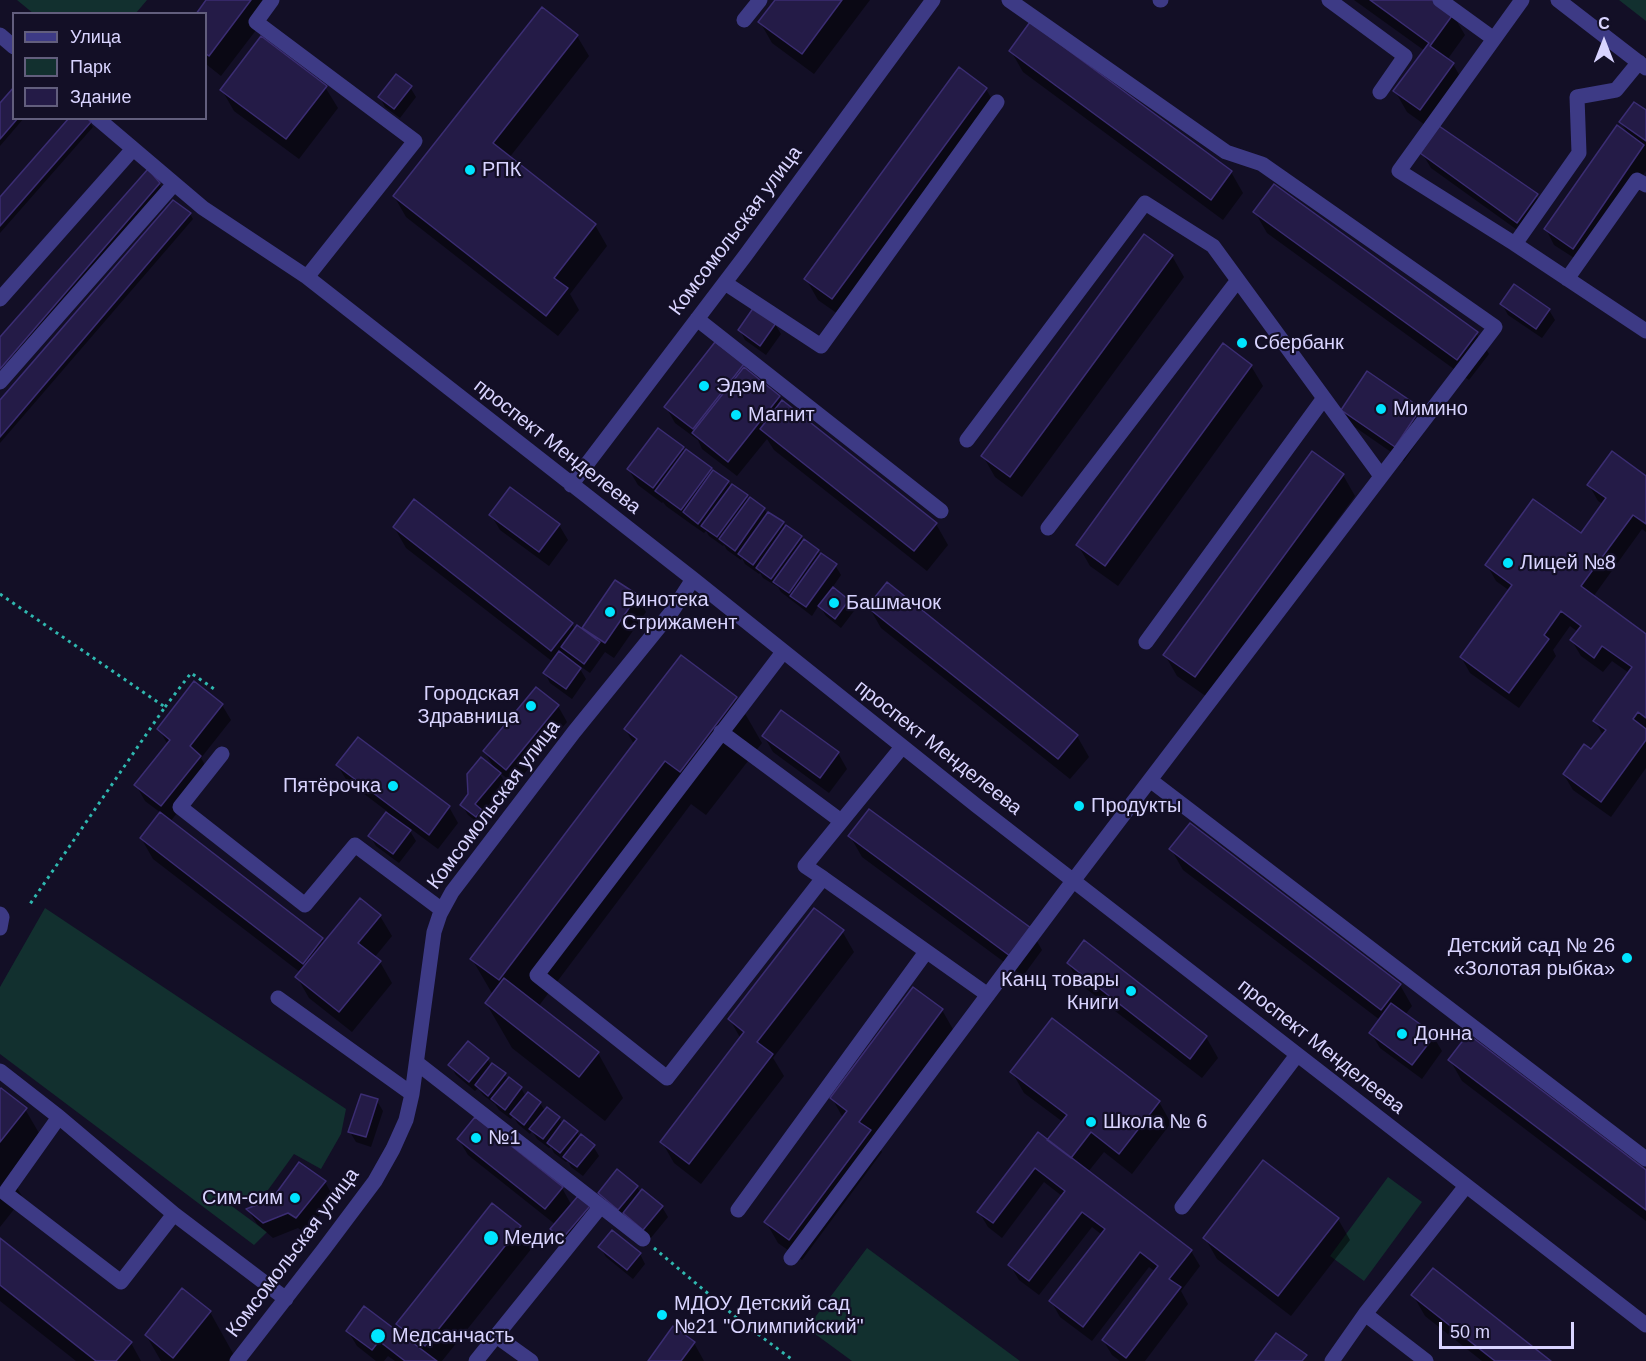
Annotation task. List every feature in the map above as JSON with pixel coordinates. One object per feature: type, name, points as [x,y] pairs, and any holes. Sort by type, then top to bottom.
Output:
[{"type":"street","points":[[272,0],[256,22],[415,141],[306,277]]},
{"type":"street","points":[[744,20],[760,0]]},
{"type":"street","name":"Комсомольская улица","points":[[571,485],[725,283],[933,0]]},
{"type":"street","points":[[791,1258],[1072,881],[1495,327],[1262,164],[1226,152],[1010,0]]},
{"type":"street","points":[[1329,0],[1405,56],[1380,92]]},
{"type":"street","points":[[1440,0],[1494,39]]},
{"type":"street","points":[[1522,0],[1399,171],[1646,331]]},
{"type":"street","points":[[1515,244],[1579,153],[1577,97],[1616,90],[1643,65],[1558,0]]},
{"type":"street","points":[[0,35],[12,45]]},
{"type":"street","points":[[725,283],[821,346],[997,102]]},
{"type":"street","name":"проспект Менделеева","points":[[99,120],[202,208],[306,277],[693,579],[1072,881],[1646,1325]]},
{"type":"street","points":[[0,299],[133,149]]},
{"type":"street","points":[[1568,279],[1637,180],[1646,185]]},
{"type":"street","points":[[0,382],[174,184]]},
{"type":"street","points":[[967,440],[1145,203],[1213,246],[1381,476]]},
{"type":"street","points":[[1047,528],[1238,280]]},
{"type":"street","points":[[698,319],[940,511]]},
{"type":"street","points":[[1146,642],[1324,398]]},
{"type":"street","name":"Комсомольская улица","points":[[237,1361],[375,1180],[393,1149],[406,1120],[412,1094],[434,932],[452,892],[574,732],[673,610],[693,579]]},
{"type":"street","points":[[783,652],[537,975],[667,1078],[823,878]]},
{"type":"street","points":[[721,732],[842,821]]},
{"type":"street","points":[[902,747],[805,866],[988,995]]},
{"type":"street","points":[[222,754],[180,807],[305,905],[355,845],[442,910]]},
{"type":"street","points":[[1150,780],[1646,1160]]},
{"type":"street","points":[[0,914],[2,925],[0,928]]},
{"type":"street","points":[[738,1210],[926,952]]},
{"type":"street","points":[[278,998],[412,1094]]},
{"type":"street","points":[[1182,1207],[1298,1055]]},
{"type":"street","points":[[417,1063],[643,1239]]},
{"type":"street","points":[[0,1071],[59,1117],[174,1214],[286,1299]]},
{"type":"street","points":[[59,1117],[5,1193],[121,1282],[174,1214]]},
{"type":"street","points":[[1332,1361],[1365,1314],[1466,1186]]},
{"type":"street","points":[[476,1361],[601,1206]]},
{"type":"street","points":[[1365,1314],[1426,1361]]},
{"type":"street","points":[[496,1336],[531,1361]]},
{"type":"path","points":[[0,594],[165,707]]},
{"type":"path","points":[[28,907],[165,707],[191,673],[214,689]]},
{"type":"path","points":[[643,1239],[743,1323],[794,1361]]},
{"type":"green space","points":[[17,0],[147,0],[137,12],[32,12]]},
{"type":"green space","points":[[1619,0],[1646,0],[1646,21]]},
{"type":"green space","points":[[45,908],[346,1109],[341,1134],[321,1169],[294,1154],[268,1190],[229,1204],[267,1232],[254,1245],[0,1054],[0,987]]},
{"type":"green space","points":[[1388,1177],[1422,1202],[1364,1281],[1330,1256]]},
{"type":"green space","points":[[867,1248],[1020,1361],[852,1361],[807,1328]]},
{"type":"building","points":[[206,0],[251,0],[209,56],[207,55],[207,12],[197,12]]},
{"type":"building","points":[[775,0],[842,0],[802,54],[758,22]]},
{"type":"building","points":[[1370,0],[1435,0],[1454,13],[1430,46],[1454,63],[1420,110],[1393,91],[1429,43]]},
{"type":"building","name":"РПК","points":[[542,7],[578,35],[493,143],[596,224],[554,278],[568,288],[546,316],[393,196]]},
{"type":"building","points":[[1030,22],[1232,171],[1211,200],[1009,51]]},
{"type":"building","points":[[261,36],[327,86],[286,139],[220,90]]},
{"type":"building","points":[[959,67],[987,88],[832,299],[804,279]]},
{"type":"building","points":[[396,74],[412,86],[394,109],[378,97]]},
{"type":"building","points":[[12,89],[12,120],[16,120],[0,139],[0,103]]},
{"type":"building","points":[[1634,102],[1646,110],[1646,141],[1619,122]]},
{"type":"building","points":[[67,120],[89,120],[91,122],[0,226],[0,197]]},
{"type":"building","points":[[1617,125],[1644,145],[1573,249],[1544,229]]},
{"type":"building","points":[[1439,126],[1538,194],[1517,223],[1420,153]]},
{"type":"building","points":[[148,169],[160,183],[0,369],[0,337]]},
{"type":"building","points":[[1274,184],[1478,332],[1457,360],[1253,212]]},
{"type":"building","points":[[173,200],[191,213],[0,437],[0,400]]},
{"type":"building","points":[[1144,234],[1173,255],[1010,477],[981,456]]},
{"type":"building","points":[[1514,284],[1550,309],[1536,329],[1500,304]]},
{"type":"building","points":[[754,307],[776,323],[760,346],[738,330]]},
{"type":"building","name":"Эдэм","points":[[715,342],[744,364],[693,429],[664,407]]},
{"type":"building","points":[[1223,343],[1252,365],[1105,566],[1076,545]]},
{"type":"building","name":"Магнит","points":[[744,367],[780,396],[728,462],[692,433]]},
{"type":"building","name":"Мимино","points":[[1367,371],[1421,408],[1395,447],[1341,410]]},
{"type":"building","points":[[782,400],[937,523],[914,551],[760,429]]},
{"type":"building","points":[[658,428],[684,447],[653,488],[627,469]]},
{"type":"building","points":[[686,449],[712,468],[681,510],[655,491]]},
{"type":"building","points":[[1312,451],[1344,474],[1195,677],[1163,655]]},
{"type":"building","points":[[1612,451],[1646,476],[1646,524],[1633,515],[1581,586],[1646,634],[1646,718],[1638,712],[1633,719],[1646,729],[1646,740],[1601,802],[1563,774],[1584,744],[1591,749],[1606,730],[1593,721],[1632,667],[1602,646],[1594,658],[1570,640],[1581,626],[1561,611],[1544,635],[1549,639],[1509,693],[1460,657],[1512,585],[1485,565],[1533,499],[1581,533],[1606,498],[1587,485]]},
{"type":"building","points":[[713,470],[729,481],[698,524],[683,512]]},
{"type":"building","points":[[732,484],[748,495],[717,537],[701,526]]},
{"type":"building","points":[[510,487],[560,524],[539,552],[489,515]]},
{"type":"building","points":[[750,497],[765,508],[735,551],[719,539]]},
{"type":"building","points":[[414,499],[573,623],[551,651],[393,527]]},
{"type":"building","points":[[768,512],[784,522],[753,565],[738,554]]},
{"type":"building","points":[[786,525],[802,536],[771,579],[756,568]]},
{"type":"building","points":[[804,539],[819,550],[789,593],[773,582]]},
{"type":"building","points":[[821,553],[837,564],[806,607],[790,596]]},
{"type":"building","name":"Винотека Стрижамент","points":[[615,580],[638,595],[605,643],[582,628]]},
{"type":"building","points":[[887,582],[1078,735],[1058,759],[867,607]]},
{"type":"building","name":"Башмачок","points":[[833,587],[849,600],[835,619],[818,606]]},
{"type":"building","points":[[577,625],[600,642],[584,664],[561,647]]},
{"type":"building","points":[[559,651],[581,668],[566,689],[543,673]]},
{"type":"building","points":[[681,655],[737,697],[680,772],[665,761],[499,980],[470,959],[637,739],[624,729]]},
{"type":"building","points":[[194,681],[223,704],[190,746],[201,756],[161,806],[134,785],[170,740],[157,729]]},
{"type":"building","points":[[536,687],[559,705],[506,770],[483,751]]},
{"type":"building","points":[[781,710],[839,752],[820,778],[762,736]]},
{"type":"building","name":"Пятёрочка","points":[[358,737],[450,806],[429,835],[336,765]]},
{"type":"building","points":[[481,757],[501,773],[475,804],[482,810],[476,817],[460,805],[468,794],[467,774]]},
{"type":"building","points":[[869,809],[1031,928],[1010,956],[848,836]]},
{"type":"building","points":[[160,812],[323,938],[303,964],[140,838]]},
{"type":"building","points":[[386,812],[411,830],[393,854],[368,836]]},
{"type":"building","points":[[1190,823],[1401,984],[1381,1010],[1169,849]]},
{"type":"building","points":[[360,898],[381,915],[358,943],[381,961],[339,1012],[295,977]]},
{"type":"building","points":[[814,908],[844,930],[757,1042],[773,1054],[689,1164],[660,1142],[744,1032],[728,1019]]},
{"type":"building","points":[[1084,940],[1207,1036],[1190,1059],[1067,963]]},
{"type":"building","points":[[504,978],[599,1052],[579,1077],[485,1003]]},
{"type":"building","points":[[913,987],[943,1009],[859,1122],[871,1130],[789,1240],[764,1222],[847,1111],[830,1098]]},
{"type":"building","name":"Донна","points":[[1391,1003],[1435,1035],[1412,1065],[1369,1033]]},
{"type":"building","points":[[1052,1018],[1160,1101],[1119,1154],[1091,1132],[1071,1158],[1047,1140],[1067,1115],[1010,1072]]},
{"type":"building","points":[[1468,1034],[1646,1170],[1646,1210],[1448,1060]]},
{"type":"building","points":[[468,1041],[489,1058],[469,1082],[448,1065]]},
{"type":"building","points":[[492,1063],[506,1073],[488,1096],[475,1085]]},
{"type":"building","points":[[509,1077],[522,1087],[505,1110],[491,1099]]},
{"type":"building","points":[[0,1089],[27,1108],[0,1142]]},
{"type":"building","points":[[528,1092],[541,1102],[524,1125],[510,1114]]},
{"type":"building","points":[[361,1094],[378,1099],[366,1137],[348,1132]]},
{"type":"building","points":[[547,1107],[560,1117],[543,1139],[529,1129]]},
{"type":"building","points":[[475,1117],[563,1187],[545,1209],[457,1139]]},
{"type":"building","points":[[564,1120],[578,1131],[560,1153],[547,1143]]},
{"type":"building","points":[[1038,1132],[1192,1250],[1169,1279],[1181,1287],[1126,1358],[1102,1340],[1158,1266],[1140,1252],[1083,1327],[1049,1301],[1105,1229],[1082,1212],[1029,1281],[1008,1265],[1065,1191],[1035,1168],[993,1223],[977,1212]]},
{"type":"building","points":[[581,1134],[595,1145],[577,1167],[563,1157]]},
{"type":"building","points":[[1263,1160],[1339,1218],[1278,1296],[1203,1238]]},
{"type":"building","points":[[299,1162],[326,1181],[296,1218],[288,1213],[263,1223],[246,1209],[272,1199]]},
{"type":"building","points":[[617,1169],[638,1186],[618,1210],[598,1193]]},
{"type":"building","points":[[642,1189],[663,1206],[643,1230],[623,1213]]},
{"type":"building","points":[[578,1196],[590,1206],[562,1239],[550,1229]]},
{"type":"building","points":[[492,1203],[521,1226],[425,1346],[396,1324]]},
{"type":"building","points":[[612,1230],[641,1253],[627,1270],[598,1247]]},
{"type":"building","points":[[0,1238],[132,1342],[116,1361],[96,1361],[0,1285]]},
{"type":"building","points":[[1433,1268],[1551,1361],[1495,1361],[1411,1295]]},
{"type":"building","points":[[182,1288],[211,1311],[173,1358],[145,1335]]},
{"type":"building","name":"Медсанчасть","points":[[364,1306],[437,1361],[405,1361],[379,1341],[372,1350],[346,1331]]},
{"type":"building","points":[[673,1326],[695,1342],[681,1361],[648,1361]]},
{"type":"building","points":[[1276,1333],[1307,1355],[1302,1361],[1255,1361]]},
{"type":"place","name":"РПК","points":[[470,170]]},
{"type":"place","name":"Сбербанк","points":[[1242,343]]},
{"type":"place","name":"Эдэм","points":[[704,386]]},
{"type":"place","name":"Мимино","points":[[1381,409]]},
{"type":"place","name":"Магнит","points":[[736,415]]},
{"type":"place","name":"Лицей №8","points":[[1508,563]]},
{"type":"place","name":"Башмачок","points":[[834,603]]},
{"type":"place","name":"Винотека Стрижамент","points":[[610,612]]},
{"type":"place","name":"Городская Здравница","points":[[531,706]]},
{"type":"place","name":"Пятёрочка","points":[[393,786]]},
{"type":"place","name":"Продукты","points":[[1079,806]]},
{"type":"place","name":"Детский сад № 26 «Золотая рыбка»","points":[[1627,958]]},
{"type":"place","name":"Канц товары Книги","points":[[1131,991]]},
{"type":"place","name":"Донна","points":[[1402,1034]]},
{"type":"place","name":"Школа № 6","points":[[1091,1122]]},
{"type":"place","name":"№1","points":[[476,1138]]},
{"type":"place","name":"Сим-сим","points":[[295,1198]]},
{"type":"place","name":"Медис","points":[[491,1238]]},
{"type":"place","name":"МДОУ Детский сад №21 \"Олимпийский\"","points":[[662,1315]]},
{"type":"place","name":"Медсанчасть","points":[[378,1336]]}]
